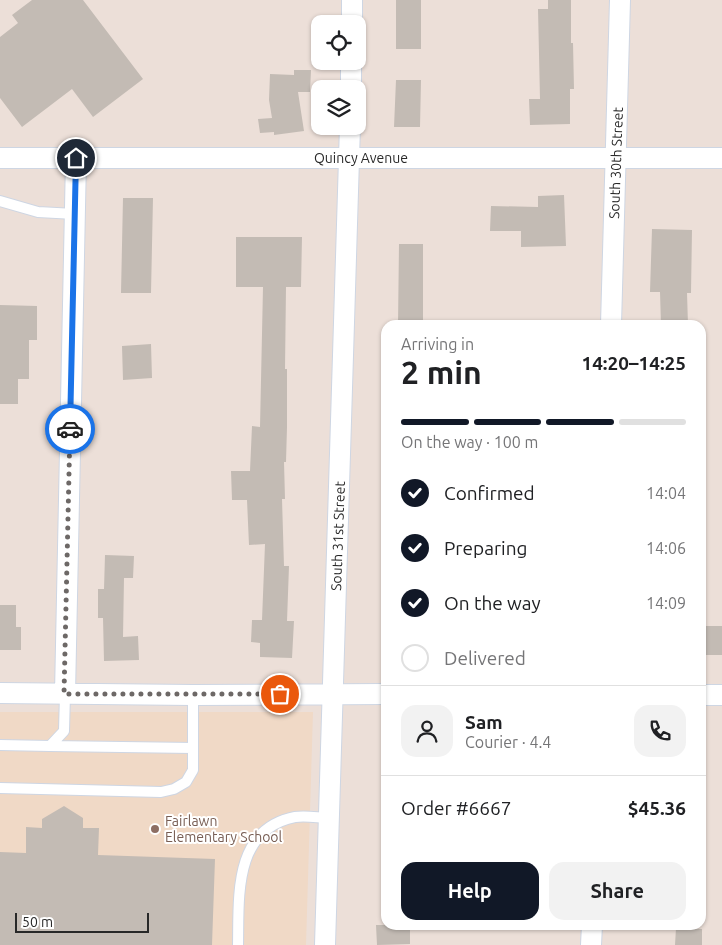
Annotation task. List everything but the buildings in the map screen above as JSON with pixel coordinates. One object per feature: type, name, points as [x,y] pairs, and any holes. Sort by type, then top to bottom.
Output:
[{"type":"street","points":[[352,0],[352,15]]},
{"type":"street","name":"South 30th Street","points":[[611,320],[620,0]]},
{"type":"street","name":"South 31st Street","points":[[325,945],[350,135]]},
{"type":"street","name":"Quincy Avenue","points":[[0,158],[722,158]]},
{"type":"street","points":[[64,694],[76,158]]},
{"type":"street","points":[[0,693],[381,694]]},
{"type":"street","points":[[706,695],[722,695]]},
{"type":"street","points":[[591,945],[592,930]]},
{"type":"lane","points":[[0,202],[38,212],[75,214]]},
{"type":"lane","points":[[50,746],[64,731],[64,694]]},
{"type":"lane","points":[[0,788],[161,792],[174,789],[186,782],[193,770],[192,695]]},
{"type":"lane","points":[[0,745],[193,748]]},
{"type":"lane","points":[[238,945],[240,888],[245,860],[263,831],[297,817],[330,818]]},
{"type":"shaded area","name":"Fairlawn Elementary School","points":[[0,712],[313,712],[306,945],[0,945]]},
{"type":"way so far","points":[[70,429],[64,694],[280,694]]},
{"type":"place","name":"Fairlawn Elementary School","points":[[155,829]]},
{"type":"route","points":[[70,429],[76,158]]}]
